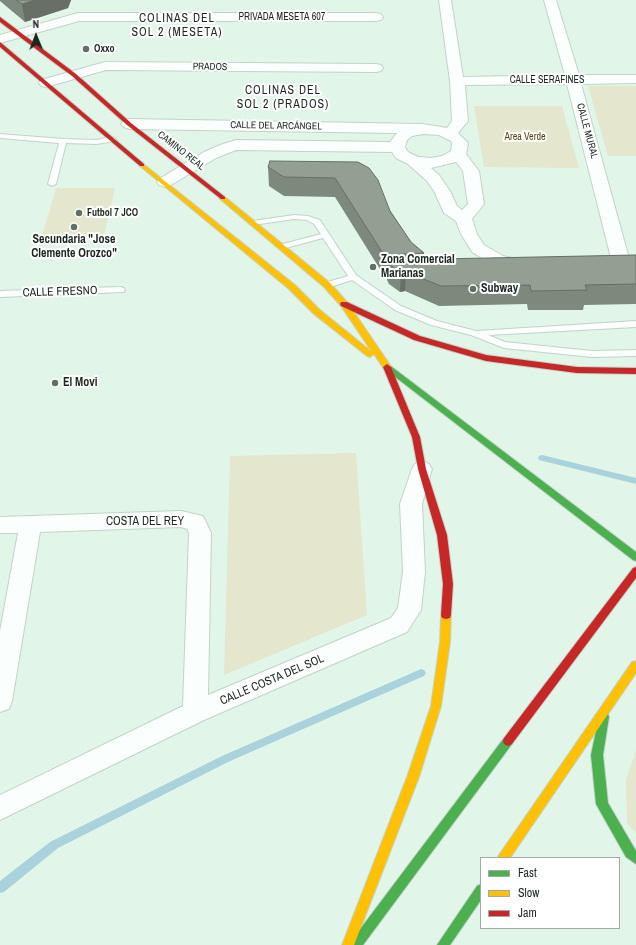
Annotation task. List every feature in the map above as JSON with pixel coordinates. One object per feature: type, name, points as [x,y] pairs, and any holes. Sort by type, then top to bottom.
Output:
[{"type":"main road","name":"CAMINO REAL","points":[[0,19],[74,75],[129,124],[186,168],[316,275],[344,304],[387,367]]},
{"type":"main road","points":[[0,44],[165,182],[189,204],[292,287],[317,312],[636,557]]},
{"type":"main road","points":[[292,287],[316,275]]},
{"type":"main road","points":[[344,304],[417,338],[486,358],[577,370],[636,371]]},
{"type":"main road","points":[[348,945],[413,777],[436,706],[445,642],[448,584],[442,535],[422,469],[416,437],[387,367]]},
{"type":"main road","points":[[355,945],[636,571]]},
{"type":"main road","points":[[504,857],[606,710],[636,664]]},
{"type":"main road","points":[[606,710],[598,756],[602,804],[630,853],[636,858]]},
{"type":"main road","points":[[443,945],[480,891]]},
{"type":"street","points":[[414,161],[440,162],[454,158],[460,149],[460,143],[450,134],[460,121],[457,81],[445,0]]},
{"type":"street","name":"CALLE MURAL","points":[[550,0],[573,80],[621,262]]},
{"type":"street","name":"PRIVADA MESETA 607","points":[[0,39],[78,17],[376,17]]},
{"type":"street","name":"PRADOS","points":[[46,83],[105,66],[376,68]]},
{"type":"street","name":"CALLE SERAFINES","points":[[457,81],[636,80]]},
{"type":"street","name":"CALLE DEL ARCÁNGEL","points":[[129,124],[432,129],[450,134]]},
{"type":"street","points":[[423,129],[407,133],[401,137],[397,147],[402,155],[414,161],[433,178],[442,191],[450,210],[464,219],[469,234],[478,248],[497,260],[521,265],[537,266]]},
{"type":"street","name":"CALLE DEL ARCÁNGEL","points":[[165,182],[186,168],[225,148],[236,145],[397,147]]},
{"type":"street","points":[[458,154],[471,171],[476,204],[464,219]]},
{"type":"street","name":"CALLE COSTA DEL SOL","points":[[0,808],[195,712],[399,625],[409,610],[414,572],[411,504],[422,469]]},
{"type":"street","name":"COSTA DEL REY","points":[[0,525],[181,519],[196,522],[200,533],[195,712]]},
{"type":"street","points":[[0,701],[30,524]]},
{"type":"lane","points":[[0,136],[96,142],[112,139]]},
{"type":"lane","points":[[52,184],[64,141]]},
{"type":"lane","points":[[253,223],[294,217],[308,218],[317,222],[353,277],[398,308],[434,322],[474,333],[504,345],[592,354],[636,353]]},
{"type":"lane","points":[[282,247],[325,235]]},
{"type":"lane","points":[[327,285],[353,277]]},
{"type":"lane","name":"CALLE FRESNO","points":[[0,294],[120,290]]},
{"type":"lane","points":[[474,333],[636,324]]},
{"type":"green space","points":[[588,86],[636,86],[636,156],[608,156]]},
{"type":"green space","name":"Area Verde","points":[[474,106],[562,106],[579,168],[484,167]]},
{"type":"green space","name":"Futbol 7 JCO","points":[[56,188],[115,188],[103,239],[41,240]]},
{"type":"green space","points":[[356,453],[367,615],[224,675],[230,456]]},
{"type":"green space","points":[[636,749],[636,833],[627,823],[626,780]]},
{"type":"building","points":[[16,0],[35,0],[22,4]]},
{"type":"building","points":[[270,161],[358,162],[369,168],[378,180],[390,211],[411,242],[424,253],[384,255],[335,178],[284,177],[268,167]]},
{"type":"building","points":[[636,255],[636,284],[585,285],[587,290],[531,291],[530,285],[441,286],[406,272],[401,273],[390,265],[388,260]]},
{"type":"waterway","points":[[542,458],[636,481]]},
{"type":"waterway","points":[[0,888],[54,845],[225,759],[421,673]]},
{"type":"traffic: fast","points":[[388,367],[636,557]]},
{"type":"traffic: fast","points":[[604,717],[597,755],[602,804],[630,853],[636,858]]},
{"type":"traffic: fast","points":[[356,944],[508,741]]},
{"type":"traffic: fast","points":[[443,945],[480,891]]},
{"type":"traffic: slow","points":[[142,165],[292,287],[317,312],[370,354]]},
{"type":"traffic: slow","points":[[223,198],[327,285],[344,304],[387,367]]},
{"type":"traffic: slow","points":[[348,945],[413,777],[436,706],[445,642],[446,615]]},
{"type":"traffic: slow","points":[[504,857],[636,665]]},
{"type":"traffic: jam","points":[[0,19],[74,75],[129,124],[223,198]]},
{"type":"traffic: jam","points":[[0,44],[142,165]]},
{"type":"traffic: jam","points":[[344,304],[417,338],[486,358],[577,370],[636,371]]},
{"type":"traffic: jam","points":[[387,367],[416,437],[422,469],[442,535],[448,584],[446,615]]},
{"type":"traffic: jam","points":[[508,741],[636,571]]},
{"type":"place","name":"Oxxo","points":[[86,49]]},
{"type":"place","name":"Futbol 7 JCO","points":[[79,213]]},
{"type":"place","name":"Secundaria \"Jose Clemente Orozco\"","points":[[74,227]]},
{"type":"place","name":"Zona Comercial Marianas","points":[[373,267]]},
{"type":"place","name":"Subway","points":[[473,289]]},
{"type":"place","name":"El Movi","points":[[55,383]]},
{"type":"district","name":"COLINAS DEL SOL 2 (MESETA)","points":[[177,26]]},
{"type":"district","name":"COLINAS DEL SOL 2 (PRADOS)","points":[[283,98]]}]
